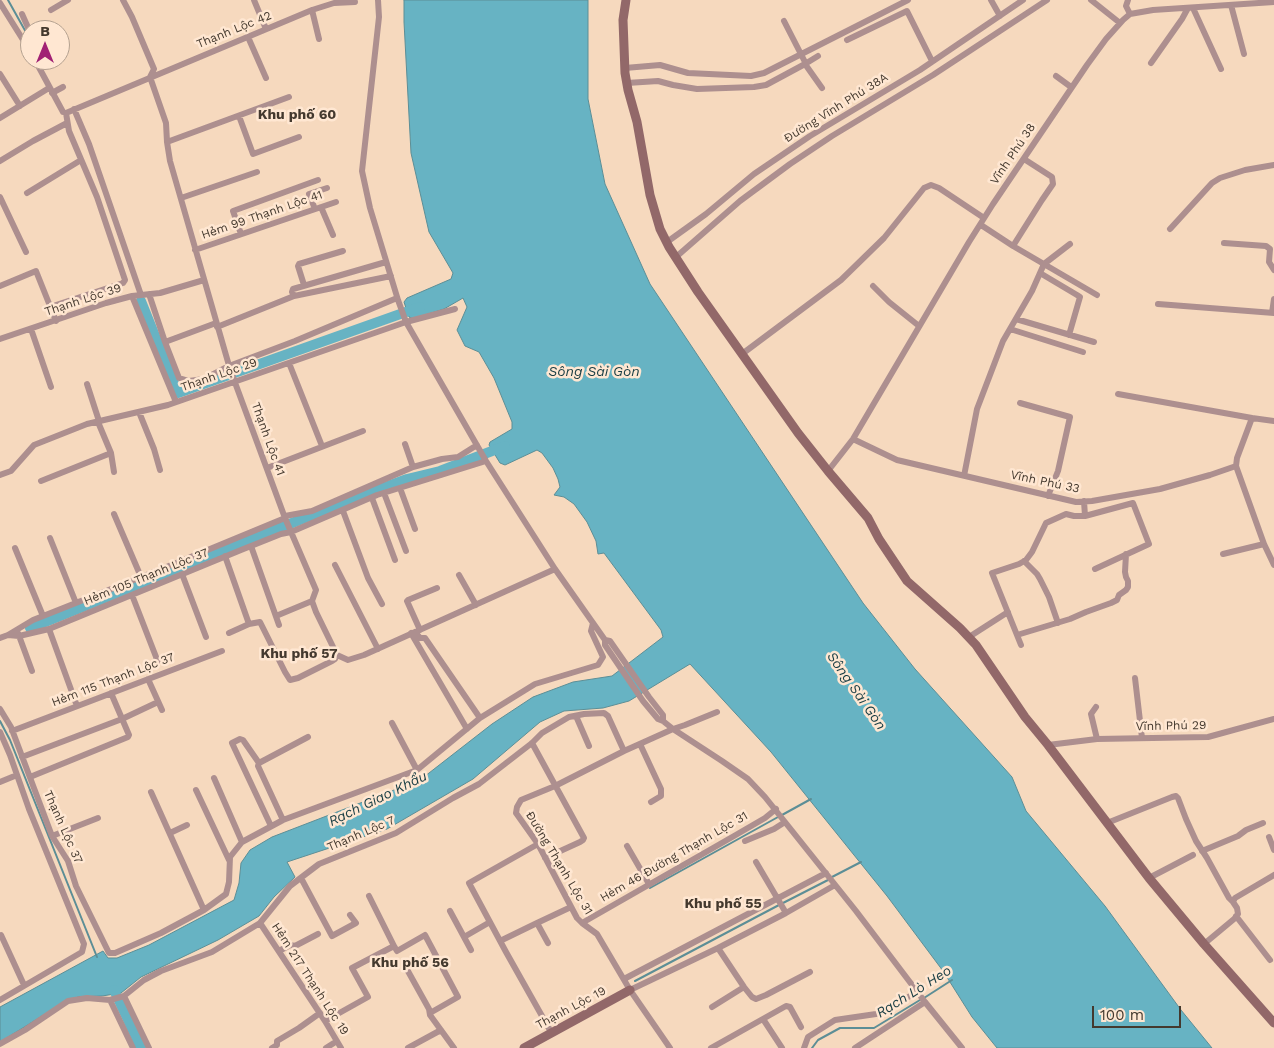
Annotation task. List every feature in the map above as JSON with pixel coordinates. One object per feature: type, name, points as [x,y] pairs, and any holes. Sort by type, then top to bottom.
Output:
[{"type":"street","points":[[51,10],[68,0]]},
{"type":"street","name":"Thạnh Lộc 41","points":[[123,0],[152,62],[154,69],[150,77],[166,123],[170,161],[230,367],[285,517],[316,590],[312,601],[316,612],[336,655]]},
{"type":"street","points":[[254,0],[266,30]]},
{"type":"street","points":[[378,0],[379,17],[362,171],[370,208],[406,322],[477,447],[555,569],[605,640],[610,641],[621,663],[646,699],[663,715],[663,721],[748,779],[777,811],[962,1048]]},
{"type":"street","points":[[626,0],[623,20],[627,83],[637,122],[650,195],[660,229],[676,257],[798,433],[868,518],[907,580],[976,645],[1025,717],[1148,878],[1274,1023]]},
{"type":"street","points":[[627,83],[658,81],[698,88],[766,85],[804,60],[908,0]]},
{"type":"street","points":[[991,0],[1000,16]]},
{"type":"street","name":"Đường Vĩnh Phú 38A","points":[[667,242],[706,214],[762,169],[810,136],[932,61],[1023,0]]},
{"type":"street","points":[[676,257],[740,201],[790,164],[832,136],[933,76],[1047,0]]},
{"type":"street","points":[[1091,0],[1120,23]]},
{"type":"street","points":[[1128,0],[1126,6],[1130,14],[1153,10],[1274,2]]},
{"type":"street","name":"Thạnh Lộc 42","points":[[66,113],[312,10],[334,3],[355,2]]},
{"type":"street","points":[[0,3],[20,30]]},
{"type":"street","points":[[1231,5],[1244,54]]},
{"type":"street","points":[[1151,62],[1191,8]]},
{"type":"street","points":[[1191,8],[1221,70]]},
{"type":"street","points":[[312,10],[319,39]]},
{"type":"street","points":[[847,40],[907,11],[932,61]]},
{"type":"street","points":[[22,14],[25,20]]},
{"type":"street","name":"Vĩnh Phú 38","points":[[828,471],[853,439],[982,222],[1071,87],[1106,39],[1130,14]]},
{"type":"street","points":[[784,21],[804,60],[822,88]]},
{"type":"street","points":[[248,37],[266,78]]},
{"type":"street","points":[[625,68],[660,65],[688,74],[751,76],[818,56]]},
{"type":"street","points":[[40,70],[63,112],[66,113],[67,123],[97,197],[125,280],[50,306]]},
{"type":"street","points":[[43,76],[51,73]]},
{"type":"street","points":[[0,74],[3,84],[20,106]]},
{"type":"street","points":[[1056,76],[1071,87]]},
{"type":"street","points":[[0,118],[51,90],[63,87]]},
{"type":"street","points":[[167,142],[289,97]]},
{"type":"street","points":[[74,109],[89,144],[141,295]]},
{"type":"street","points":[[239,116],[253,154],[299,137]]},
{"type":"street","points":[[0,161],[67,123]]},
{"type":"street","points":[[1013,246],[1053,184],[1052,177],[1024,159]]},
{"type":"street","points":[[27,193],[81,160]]},
{"type":"street","points":[[1170,229],[1212,183],[1220,178],[1245,170],[1274,165]]},
{"type":"street","points":[[181,198],[257,172]]},
{"type":"street","points":[[241,234],[233,211],[318,180]]},
{"type":"street","points":[[742,354],[841,280],[884,238],[924,188],[931,185],[939,188],[1013,246],[1097,294]]},
{"type":"street","points":[[327,188],[309,194],[333,234]]},
{"type":"street","points":[[0,197],[26,252]]},
{"type":"street","name":"Hẻm 99 Thạnh Lộc 41","points":[[195,250],[336,202]]},
{"type":"street","points":[[1224,243],[1266,246],[1270,248],[1269,262],[1274,270]]},
{"type":"street","points":[[964,476],[977,409],[1003,341],[1032,290],[1044,264],[1070,244]]},
{"type":"street","points":[[304,285],[299,264],[343,251]]},
{"type":"street","points":[[294,296],[293,289],[386,262]]},
{"type":"street","points":[[0,286],[36,271],[56,320]]},
{"type":"street","points":[[1040,273],[1080,297],[1069,335]]},
{"type":"street","points":[[165,342],[294,296],[391,276]]},
{"type":"street","name":"Thạnh Lộc 39","points":[[0,339],[106,303],[132,296],[160,294],[204,280]]},
{"type":"street","points":[[873,286],[889,302],[920,326]]},
{"type":"street","points":[[149,294],[165,342],[180,378],[190,381],[204,378],[398,299]]},
{"type":"street","points":[[132,296],[176,402]]},
{"type":"street","points":[[1158,304],[1273,313],[1274,299]]},
{"type":"street","name":"Thạnh Lộc 29","points":[[0,475],[11,471],[34,445],[87,424],[176,402],[406,322],[455,309]]},
{"type":"street","points":[[1016,319],[1094,342]]},
{"type":"street","points":[[31,329],[51,387]]},
{"type":"street","points":[[1010,329],[1083,352]]},
{"type":"street","points":[[289,363],[322,446]]},
{"type":"street","points":[[87,384],[110,453],[114,472]]},
{"type":"street","points":[[1118,394],[1274,421]]},
{"type":"street","points":[[1020,403],[1070,417],[1058,471],[1048,496]]},
{"type":"street","points":[[139,412],[154,449],[160,470]]},
{"type":"street","points":[[1252,418],[1237,458],[1236,466],[1264,544],[1274,565]]},
{"type":"street","points":[[267,468],[363,431]]},
{"type":"street","name":"Vĩnh Phú 33","points":[[853,439],[897,460],[1084,503],[1160,489],[1236,466]]},
{"type":"street","points":[[405,444],[413,467]]},
{"type":"street","points":[[0,638],[18,633],[33,620],[42,616],[285,517],[312,511],[413,467],[442,459],[458,457],[477,447]]},
{"type":"street","points":[[41,481],[110,453]]},
{"type":"street","name":"Hẻm 105 Thạnh Lộc 37","points":[[18,633],[48,630],[225,556],[343,511],[384,493],[486,461]]},
{"type":"street","points":[[400,488],[416,529]]},
{"type":"street","points":[[384,493],[406,551]]},
{"type":"street","points":[[372,498],[395,560]]},
{"type":"street","points":[[1084,503],[1085,515]]},
{"type":"street","points":[[1021,644],[992,574],[1024,561],[1032,552],[1046,523],[1066,514],[1074,516],[1085,515],[1133,503],[1149,544],[1095,569]]},
{"type":"street","points":[[343,511],[368,578],[382,604]]},
{"type":"street","points":[[114,514],[141,577]]},
{"type":"street","points":[[50,538],[76,603]]},
{"type":"street","points":[[1223,554],[1264,544]]},
{"type":"street","points":[[252,546],[279,625]]},
{"type":"street","points":[[15,548],[42,616]]},
{"type":"street","points":[[1017,635],[1058,623],[1111,604],[1117,600],[1128,587],[1125,572],[1126,554]]},
{"type":"street","points":[[225,556],[249,624]]},
{"type":"street","points":[[1024,561],[1040,579],[1049,597],[1058,623]]},
{"type":"street","points":[[335,565],[378,649]]},
{"type":"street","points":[[230,633],[258,621],[290,680],[332,661],[336,655],[348,660],[364,655],[555,569]]},
{"type":"street","points":[[182,574],[206,637]]},
{"type":"street","points":[[459,575],[476,604]]},
{"type":"street","points":[[437,588],[407,601],[416,632],[467,729]]},
{"type":"street","points":[[132,595],[158,662]]},
{"type":"street","points":[[276,616],[312,601]]},
{"type":"street","points":[[969,637],[1008,612]]},
{"type":"street","points":[[151,792],[204,910],[226,894],[229,882],[230,857],[242,842],[283,820],[417,770],[480,718],[535,684],[598,665],[604,657],[590,631],[593,623]]},
{"type":"street","points":[[48,630],[77,706]]},
{"type":"street","points":[[416,632],[420,638],[426,638],[480,718]]},
{"type":"street","points":[[18,633],[32,671]]},
{"type":"street","name":"Hẻm 115 Thạnh Lộc 37","points":[[12,731],[222,651]]},
{"type":"street","points":[[1135,678],[1142,738]]},
{"type":"street","points":[[148,679],[162,710]]},
{"type":"street","points":[[30,776],[126,739],[129,736],[111,693]]},
{"type":"street","points":[[22,757],[122,719],[158,702]]},
{"type":"street","points":[[1096,707],[1091,714],[1097,739]]},
{"type":"street","name":"Thạnh Lộc 37","points":[[0,709],[12,731],[52,836],[68,861],[76,886],[109,953],[115,953],[162,933],[204,910]]},
{"type":"street","name":"Đường Thạnh Lộc 31","points":[[670,1048],[630,990],[597,934],[577,918],[538,844],[516,813],[521,800],[555,786],[673,729],[717,712]]},
{"type":"street","name":"Thạnh Lộc 7","points":[[124,996],[144,980],[161,971],[212,952],[260,923],[290,886],[319,864],[396,833],[479,784],[542,733],[570,718],[584,714],[604,713],[608,716],[624,752]]},
{"type":"street","points":[[576,716],[589,746]]},
{"type":"street","name":"Vĩnh Phú 29","points":[[1049,747],[1097,739],[1208,737],[1274,719]]},
{"type":"street","points":[[392,723],[417,770]]},
{"type":"street","points":[[0,732],[84,944],[82,952],[0,1000]]},
{"type":"street","points":[[258,763],[308,736]]},
{"type":"street","points":[[272,826],[232,743],[240,739],[243,740],[258,763],[283,820]]},
{"type":"street","points":[[532,743],[584,838],[580,842],[545,858]]},
{"type":"street","points":[[640,744],[662,793],[661,796],[651,802]]},
{"type":"street","points":[[0,782],[17,776]]},
{"type":"street","points":[[214,778],[242,842]]},
{"type":"street","points":[[196,790],[229,862]]},
{"type":"street","points":[[1106,823],[1176,796],[1178,798],[1192,834],[1208,858],[1229,898],[1237,908],[1238,914],[1204,944]]},
{"type":"street","name":"Hẻm 46 Đường Thạnh Lộc 31","points":[[582,923],[777,811]]},
{"type":"street","points":[[52,836],[98,818]]},
{"type":"street","points":[[745,841],[774,829],[784,821]]},
{"type":"street","points":[[1202,850],[1238,836],[1246,830],[1263,823]]},
{"type":"street","points":[[170,833],[187,825]]},
{"type":"street","points":[[1269,837],[1274,850]]},
{"type":"street","points":[[538,844],[470,883],[551,1032]]},
{"type":"street","points":[[626,846],[649,884]]},
{"type":"street","points":[[1148,878],[1193,855]]},
{"type":"street","points":[[756,862],[784,911]]},
{"type":"street","points":[[624,979],[827,874]]},
{"type":"street","points":[[1233,902],[1235,898],[1274,875]]},
{"type":"street","points":[[301,878],[332,936],[356,924],[350,915]]},
{"type":"street","points":[[630,990],[718,948],[834,883]]},
{"type":"street","points":[[369,896],[397,950],[425,935],[458,997],[430,1013]]},
{"type":"street","points":[[500,940],[571,907]]},
{"type":"street","points":[[450,912],[471,950]]},
{"type":"street","points":[[1236,916],[1270,960]]},
{"type":"street","points":[[464,937],[490,922]]},
{"type":"street","name":"Hẻm 217 Thạnh Lộc 19","points":[[260,923],[280,950],[342,1048]]},
{"type":"street","points":[[536,923],[548,943]]},
{"type":"street","points":[[1,934],[24,986]]},
{"type":"street","points":[[280,950],[290,945],[295,946],[318,934]]},
{"type":"street","points":[[325,1020],[368,997],[352,968],[394,946]]},
{"type":"street","points":[[718,948],[744,987],[756,999],[810,972]]},
{"type":"street","points":[[404,964],[429,1009],[430,1015],[454,1048]]},
{"type":"street","points":[[712,1007],[744,987]]},
{"type":"street","name":"Thạnh Lộc 19","points":[[524,1048],[630,990]]},
{"type":"street","points":[[804,1048],[808,1037],[835,1020],[876,1014],[919,994]]},
{"type":"street","points":[[0,1044],[25,1030],[68,1001],[87,998],[110,1000],[124,996],[149,1048]]},
{"type":"street","points":[[110,1000],[133,1048]]},
{"type":"street","points":[[855,1048],[925,1002]]},
{"type":"street","points":[[711,1048],[786,1006],[790,1007],[801,1026]]},
{"type":"street","points":[[272,1048],[277,1045],[277,1041],[320,1013]]},
{"type":"street","points":[[763,1019],[782,1048]]},
{"type":"street","points":[[408,1048],[441,1030]]},
{"type":"street","points":[[326,1048],[338,1041]]},
{"type":"water","points":[[404,0],[588,0],[588,99],[605,184],[650,284],[863,603],[915,669],[1012,777],[1026,811],[1105,906],[1181,1010],[1212,1048],[997,1048],[972,1017],[943,971],[887,896],[771,752],[690,664],[629,701],[603,708],[564,711],[540,722],[473,779],[387,829],[287,862],[295,877],[274,897],[259,916],[218,940],[141,977],[121,993],[78,997],[55,1008],[0,1042],[0,1007],[103,951],[108,958],[117,958],[149,945],[234,900],[239,883],[241,863],[250,850],[272,837],[420,780],[492,724],[533,697],[573,682],[612,676],[663,637],[661,630],[604,553],[598,554],[596,541],[587,522],[574,504],[564,497],[554,495],[560,487],[558,479],[553,468],[542,453],[537,450],[505,465],[500,463],[489,445],[490,442],[512,429],[512,422],[494,378],[479,352],[465,346],[457,330],[467,307],[463,298],[444,309],[413,319],[409,317],[404,302],[407,298],[451,279],[453,273],[429,232],[411,153]]},
{"type":"waterway","points":[[8,0],[20,21]]},
{"type":"waterway","points":[[141,301],[178,393],[420,307]]},
{"type":"waterway","points":[[30,628],[342,503],[407,479],[440,471],[505,446]]},
{"type":"waterway","points":[[0,721],[10,740],[97,957]]},
{"type":"waterway","points":[[782,815],[811,799]]},
{"type":"waterway","points":[[650,888],[778,817]]},
{"type":"waterway","points":[[832,877],[861,862]]},
{"type":"waterway","points":[[783,903],[828,880]]},
{"type":"waterway","points":[[635,981],[779,905]]},
{"type":"waterway","name":"Rạch Lò Heo","points":[[924,998],[952,980]]},
{"type":"waterway","points":[[114,990],[141,1048]]},
{"type":"waterway","name":"Rạch Lò Heo","points":[[812,1048],[818,1040],[840,1028],[874,1028],[920,1000]]},
{"type":"district","name":"Khu phố 60","points":[[297,115]]},
{"type":"district","name":"Khu phố 57","points":[[299,654]]},
{"type":"district","name":"Khu phố 55","points":[[723,904]]},
{"type":"district","name":"Khu phố 56","points":[[410,963]]},
{"type":"water label","name":"Sông Sài Gòn","points":[[594,372]]},
{"type":"water label","name":"Sông Sài Gòn","points":[[856,691]]},
{"type":"water label","name":"Rạch Giao Khẩu","points":[[378,799]]}]
